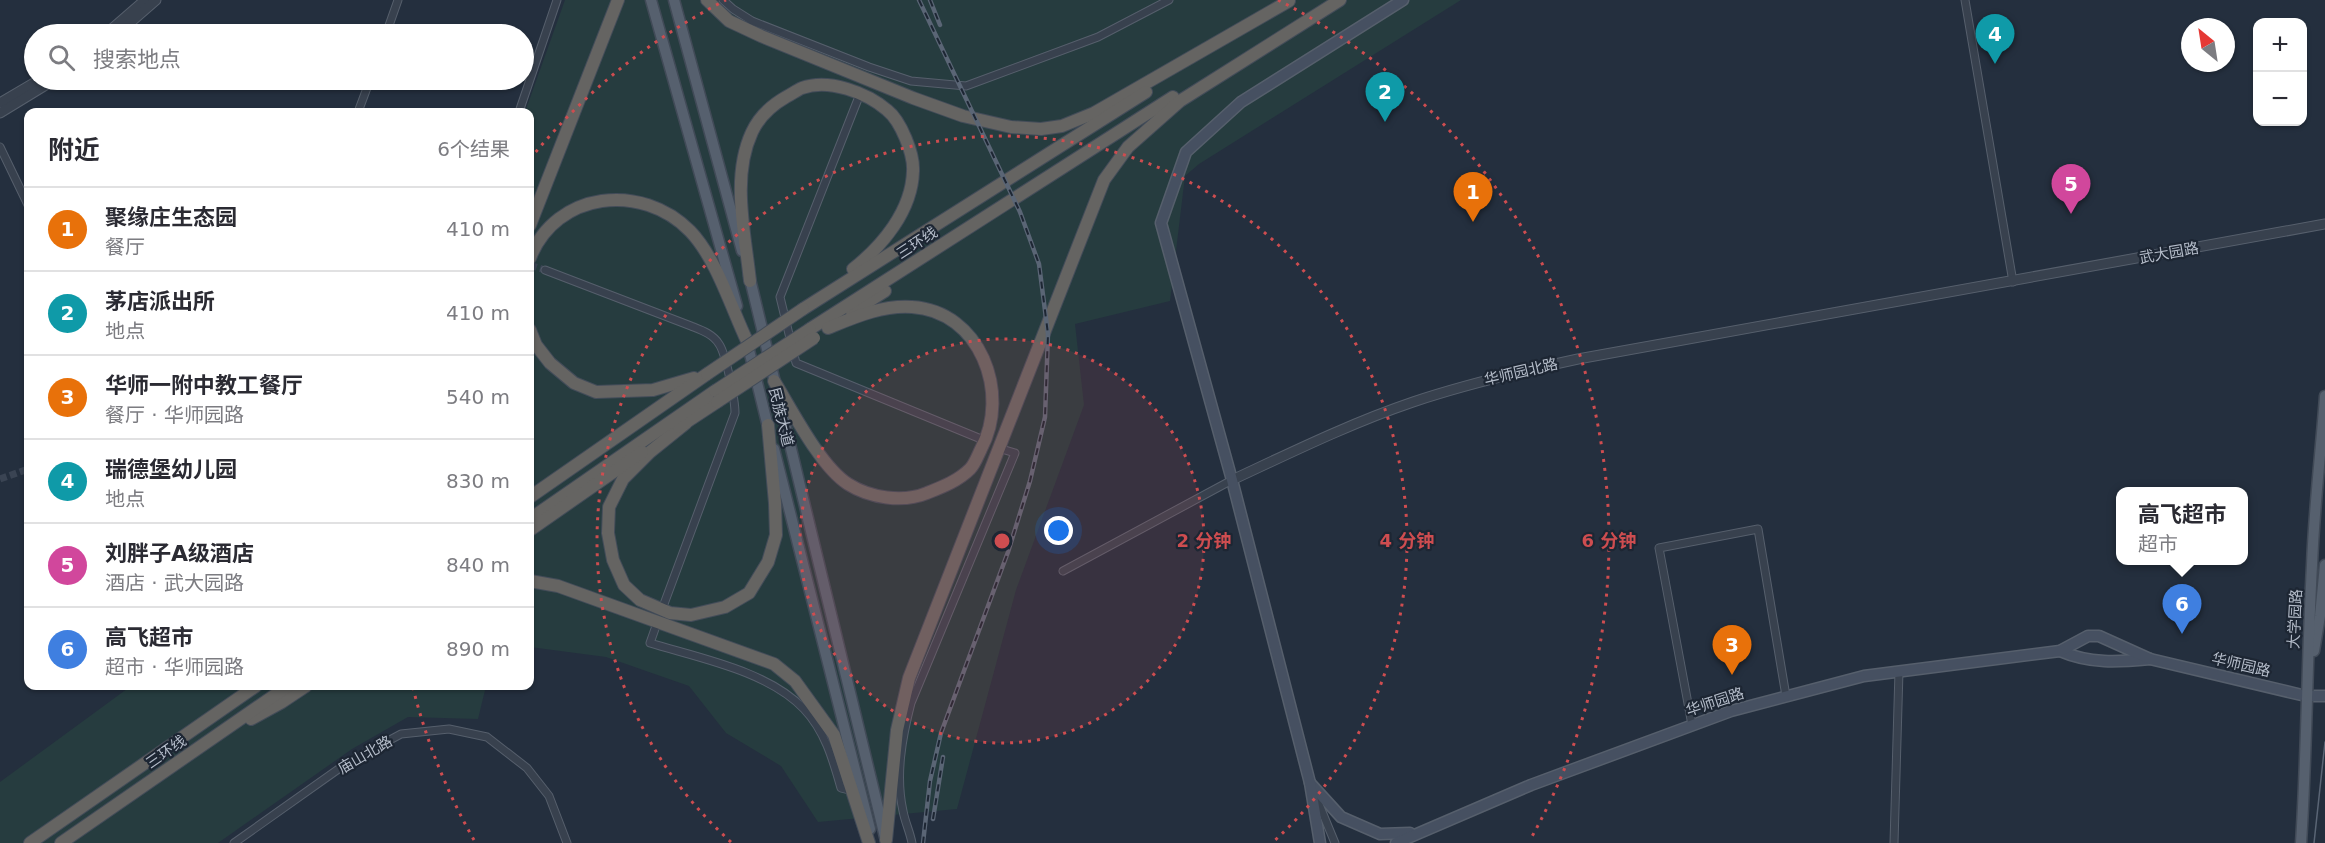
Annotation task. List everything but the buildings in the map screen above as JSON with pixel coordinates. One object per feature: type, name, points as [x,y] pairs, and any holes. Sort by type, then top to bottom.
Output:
[{"type":"highway","points":[[534,215],[618,0]]},
{"type":"highway","points":[[707,0],[729,21],[760,36],[913,98],[973,118],[1011,127],[1041,129],[1062,126],[1094,113],[1290,1]]},
{"type":"highway","name":"三环线","points":[[534,516],[1326,0]]},
{"type":"highway","points":[[828,328],[981,227],[1340,0]]},
{"type":"highway","name":"三环线","points":[[534,493],[803,309],[1290,1]]},
{"type":"highway","points":[[750,281],[741,189],[743,161],[752,131],[774,104],[804,87],[831,85],[864,95],[889,111],[907,140],[914,171],[908,198],[898,220],[870,256],[803,309]]},
{"type":"highway","points":[[879,842],[897,730],[909,678],[1089,213],[1104,180],[1128,147],[1180,101]]},
{"type":"highway","points":[[534,246],[555,221],[584,204],[619,198],[662,209],[690,231],[710,259],[747,342]]},
{"type":"highway","points":[[774,381],[823,459],[847,484],[864,492],[899,500],[918,497],[948,484],[971,468],[987,438],[994,413],[991,375],[978,348],[962,330],[945,316],[912,307],[869,312],[812,333]]},
{"type":"highway","points":[[534,340],[550,363],[574,383],[596,392],[653,390],[707,374]]},
{"type":"highway","points":[[716,396],[650,452],[623,479],[609,507],[608,533],[613,560],[624,585],[640,600],[670,613],[691,615],[725,607],[749,592],[768,562],[776,535],[776,503],[768,425]]},
{"type":"highway","points":[[534,527],[686,423]]},
{"type":"highway","points":[[534,582],[558,586],[774,664],[795,681],[834,735],[853,791],[879,842]]},
{"type":"highway","name":"三环线","points":[[30,843],[250,690]]},
{"type":"highway","name":"三环线","points":[[61,843],[282,690]]},
{"type":"highway","points":[[192,752],[300,690]]},
{"type":"main road","name":"民族大道","points":[[651,0],[747,342],[879,842]]},
{"type":"main road","name":"民族大道","points":[[674,0],[750,281],[879,842]]},
{"type":"main road","points":[[1320,843],[1310,783],[1232,480],[1161,223],[1186,152],[1241,102],[1403,0]]},
{"type":"main road","name":"大学园路","points":[[2301,843],[2306,774],[2306,696],[2311,566],[2325,396]]},
{"type":"main road","points":[[2306,696],[2320,616],[2325,565]]},
{"type":"main road","points":[[2060,651],[2088,636],[2099,636],[2150,659]]},
{"type":"main road","points":[[2060,651],[2095,662],[2150,659]]},
{"type":"main road","name":"华师园路","points":[[1396,843],[1531,785],[1731,711],[1864,676],[2060,651]]},
{"type":"main road","name":"华师园路","points":[[2150,659],[2306,696],[2325,696]]},
{"type":"main road","points":[[1310,783],[1341,817],[1380,834],[1417,833]]},
{"type":"street","points":[[117,24],[145,0]]},
{"type":"street","points":[[128,24],[156,0]]},
{"type":"street","points":[[390,24],[398,0]]},
{"type":"street","points":[[534,68],[557,0]]},
{"type":"street","points":[[723,0],[752,21],[868,69],[911,81],[966,86],[1098,37],[1169,0]]},
{"type":"street","points":[[1965,0],[2013,282]]},
{"type":"street","points":[[0,103],[24,89]]},
{"type":"street","points":[[0,113],[38,90]]},
{"type":"street","points":[[361,108],[367,90]]},
{"type":"street","points":[[520,108],[526,90]]},
{"type":"street","points":[[858,99],[780,297],[796,363],[981,439]]},
{"type":"street","points":[[0,147],[24,197]]},
{"type":"street","name":"武大园路","points":[[2013,282],[2325,224]]},
{"type":"street","points":[[545,270],[708,333],[720,344],[735,401],[735,413],[664,604]]},
{"type":"street","name":"华师园北路","points":[[1064,571],[1232,480],[1346,427],[1413,402],[1491,378],[1578,359],[2013,282]]},
{"type":"street","points":[[912,843],[903,810],[898,767],[904,729],[911,703],[1015,453],[1005,450]]},
{"type":"street","points":[[1692,725],[1659,548],[1758,530],[1786,696]]},
{"type":"street","points":[[656,626],[650,643],[749,674],[781,690],[804,709],[822,734],[834,762],[840,788],[853,791]]},
{"type":"street","points":[[1894,843],[1899,671]]},
{"type":"street","name":"庙山北路","points":[[234,843],[347,764],[401,734],[449,729],[487,736],[527,768],[549,796],[567,843]]},
{"type":"street","points":[[1310,783],[1335,843]]},
{"type":"green space","points":[[565,0],[1461,0],[1199,164],[1185,176],[1170,301],[1075,324],[1084,405],[1016,590],[957,809],[818,822],[781,766],[726,733],[689,686],[606,657],[534,648],[534,108],[526,108]]},
{"type":"green space","points":[[126,690],[485,690],[478,719],[408,717],[352,749],[218,843],[0,843],[0,782]]},
{"type":"tunnel","points":[[534,266],[545,270]]},
{"type":"tunnel","points":[[0,479],[24,470]]},
{"type":"tram line","points":[[2314,843],[2325,742]]},
{"type":"railway","points":[[919,0],[1020,212],[1039,264],[1048,334],[1045,417],[1030,481],[1008,552],[941,733],[930,781],[923,843]]},
{"type":"railway","points":[[930,0],[940,25]]},
{"type":"railway","points":[[933,819],[943,757]]},
{"type":"place","name":"瑞德堡幼儿园","points":[[1995,64]]},
{"type":"place","name":"茅店派出所","points":[[1385,122]]},
{"type":"place","name":"刘胖子A级酒店","points":[[2071,214]]},
{"type":"place","name":"聚缘庄生态园","points":[[1473,222]]},
{"type":"place","name":"高飞超市","points":[[2182,634]]},
{"type":"place","name":"华师一附中教工餐厅","points":[[1732,675]]}]
